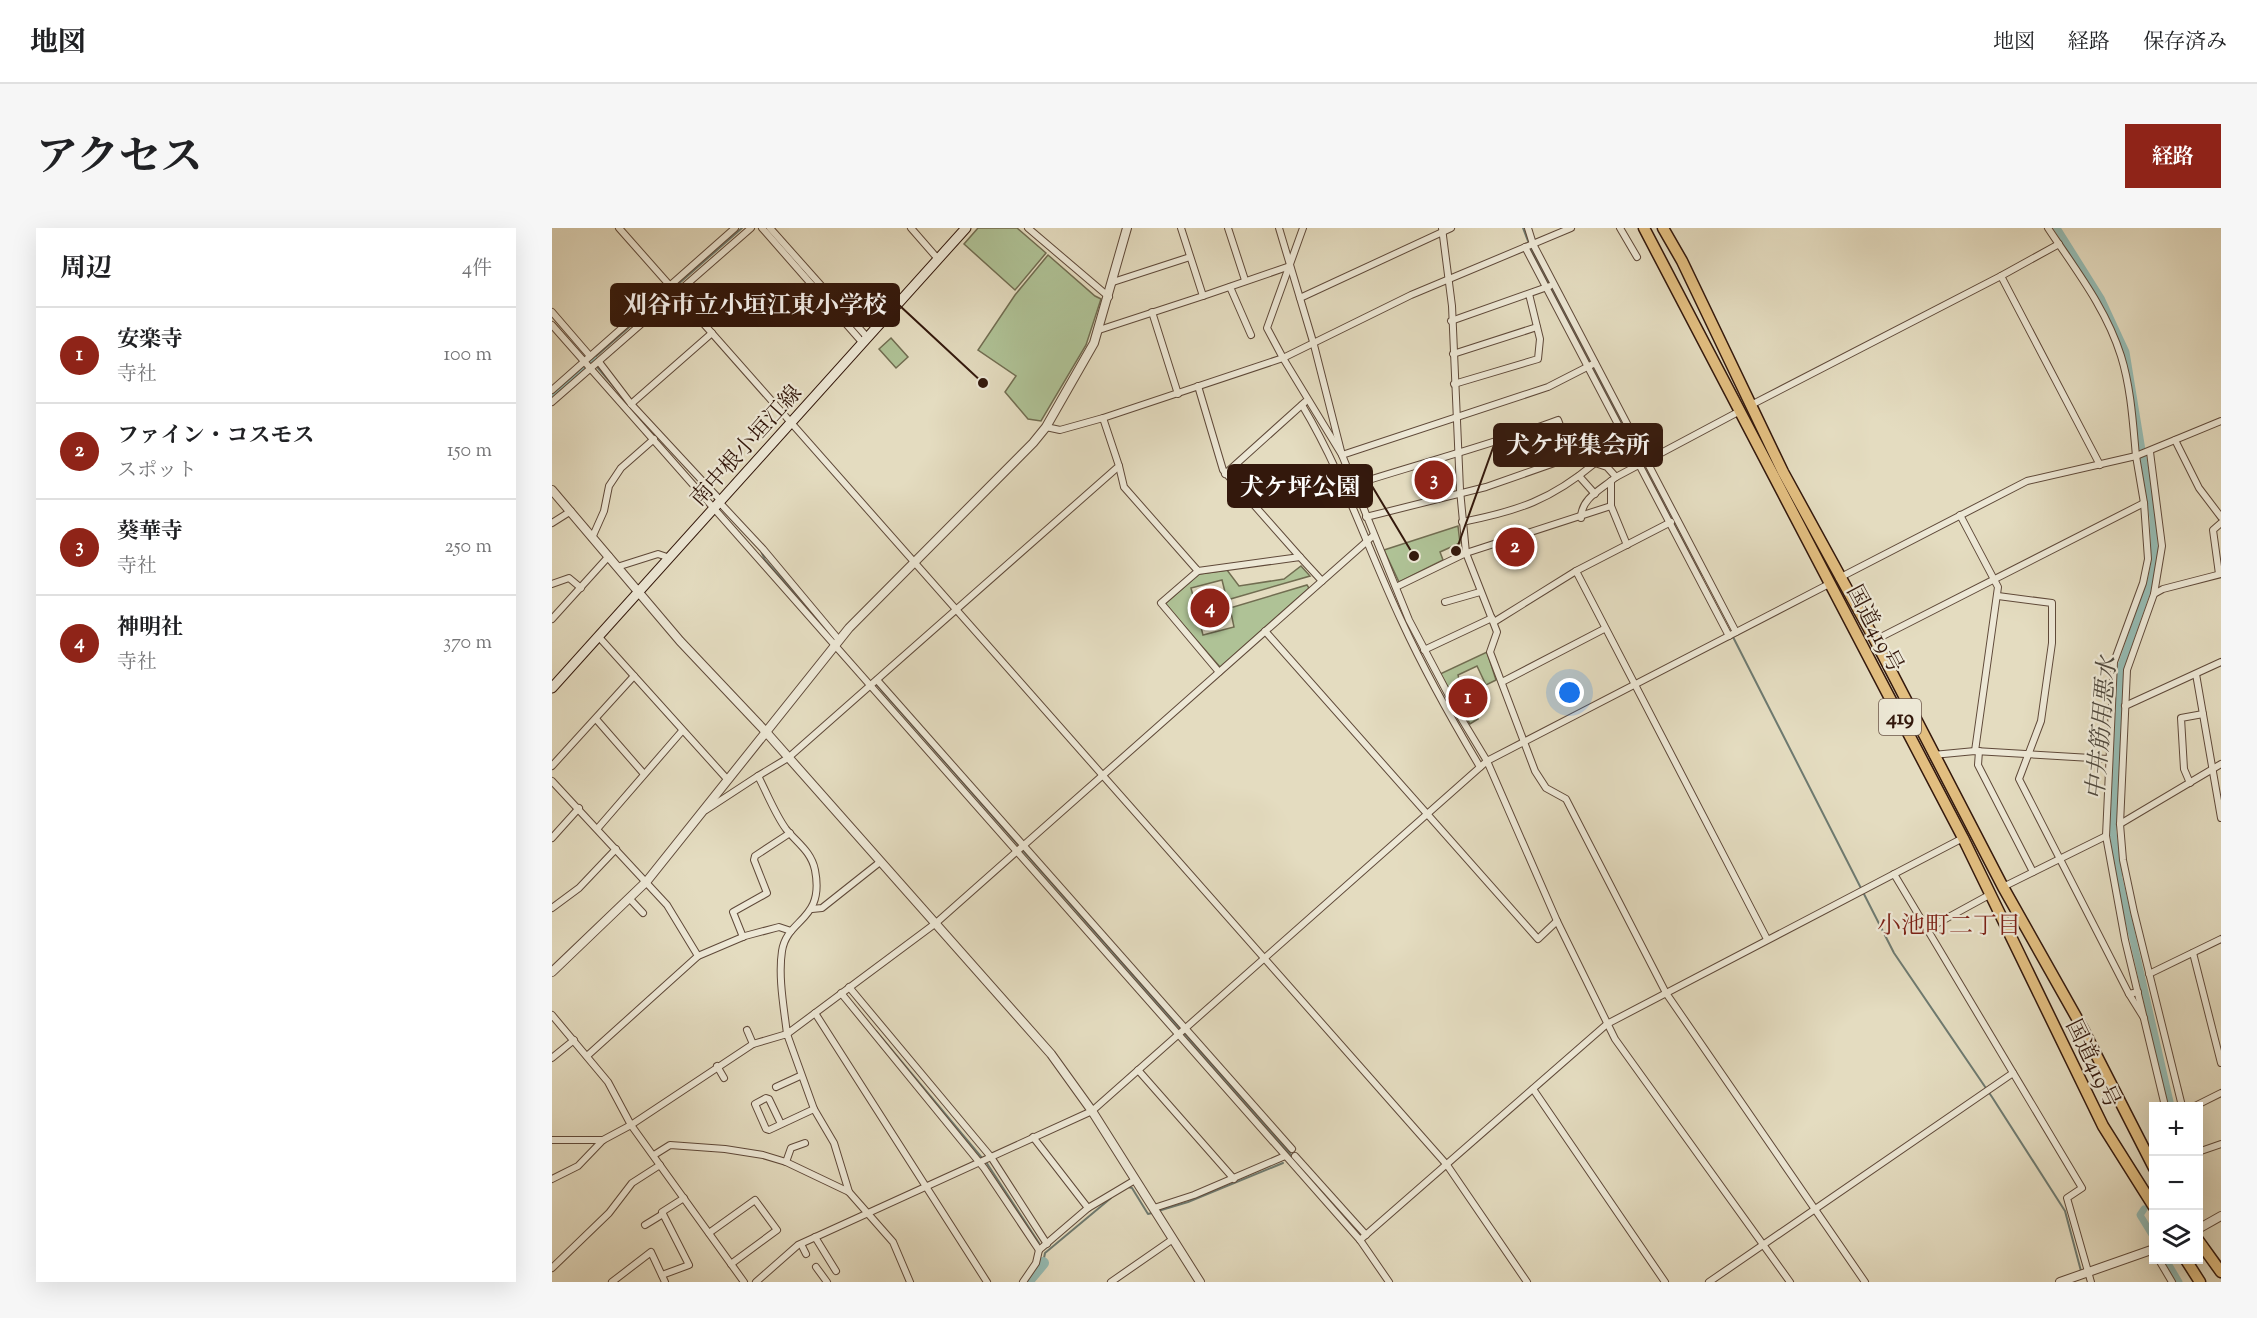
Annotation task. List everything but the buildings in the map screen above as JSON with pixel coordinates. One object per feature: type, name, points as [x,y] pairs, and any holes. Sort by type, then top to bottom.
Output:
[{"type":"highway","name":"国道419号","points":[[1644,228],[1741,411],[1835,580],[1875,640],[2003,887],[2084,1029],[2149,1158]]},
{"type":"highway","name":"国道419号","points":[[1663,228],[1752,405],[1835,580],[2103,1126],[2149,1199]]},
{"type":"highway","points":[[2203,1246],[2221,1272]]},
{"type":"highway","points":[[2189,1264],[2200,1282]]},
{"type":"main road","name":"南中根小垣江線","points":[[552,688],[966,228]]},
{"type":"street","points":[[619,228],[1447,1165],[1527,1282]]},
{"type":"street","points":[[552,390],[735,228]]},
{"type":"street","points":[[552,402],[751,228]]},
{"type":"street","points":[[762,228],[865,339]]},
{"type":"street","points":[[770,228],[865,339]]},
{"type":"street","points":[[911,228],[938,259]]},
{"type":"street","points":[[1028,228],[1109,297]]},
{"type":"street","points":[[1181,228],[1203,296]]},
{"type":"street","points":[[1228,228],[1245,280]]},
{"type":"street","points":[[1279,228],[1314,345],[1342,455],[1366,517],[1424,650],[1487,761],[1557,921],[1614,1039],[1790,1282]]},
{"type":"street","points":[[1303,228],[1267,328],[1323,440],[1417,654],[1480,767]]},
{"type":"street","points":[[1300,298],[1442,230],[1451,228]]},
{"type":"street","points":[[1528,228],[1550,285],[1732,634]]},
{"type":"street","points":[[1046,427],[1060,430],[1103,418],[1282,358],[1314,345],[1411,296],[1571,228]]},
{"type":"street","points":[[1620,228],[1637,257]]},
{"type":"street","points":[[2048,228],[2096,300],[2115,340],[2127,384],[2144,503],[2148,560],[2143,583],[2114,662],[2106,836],[2115,891],[2164,1102]]},
{"type":"street","points":[[552,972],[647,881],[837,642],[1033,443],[1046,427],[1081,369],[1099,330],[1125,229]]},
{"type":"street","points":[[1442,230],[1449,279],[1460,493],[1466,553],[1497,632],[1490,652],[1535,771],[1546,788],[1566,799],[1666,993],[1865,1282]]},
{"type":"street","points":[[1752,405],[2059,244]]},
{"type":"street","points":[[1525,247],[1550,285]]},
{"type":"street","points":[[1113,282],[1191,257]]},
{"type":"street","points":[[1099,330],[1290,266]]},
{"type":"street","points":[[2001,276],[2100,465]]},
{"type":"street","points":[[1451,321],[1550,285]]},
{"type":"street","points":[[1230,287],[1251,335]]},
{"type":"street","points":[[1454,384],[1538,359],[1540,339],[1529,294]]},
{"type":"street","points":[[552,312],[591,368],[654,440],[719,504]]},
{"type":"street","points":[[1152,312],[1178,394]]},
{"type":"street","points":[[552,325],[586,360]]},
{"type":"street","points":[[1453,354],[1537,327]]},
{"type":"street","points":[[631,404],[712,333]]},
{"type":"street","points":[[598,362],[631,404],[837,642],[871,685],[1020,848]]},
{"type":"street","points":[[1342,455],[1548,387],[1591,365]]},
{"type":"street","points":[[1198,386],[1226,474],[1322,581]]},
{"type":"street","points":[[1305,402],[1342,455]]},
{"type":"street","points":[[1226,474],[1305,402]]},
{"type":"street","points":[[1581,518],[1581,509],[1585,502],[1613,479],[1741,411]]},
{"type":"street","points":[[1103,418],[1124,488],[1198,571]]},
{"type":"street","points":[[1353,485],[1458,451],[1503,441],[1558,420],[1564,436],[1595,463],[1607,467],[1613,479],[1611,507],[1627,545]]},
{"type":"street","points":[[756,1282],[801,1244],[1092,1111],[1487,761],[2032,478],[2100,465],[2150,452],[2221,421]]},
{"type":"street","points":[[592,538],[604,512],[609,486],[621,468],[654,440]]},
{"type":"street","points":[[2175,440],[2199,488],[2221,517]]},
{"type":"street","points":[[2150,452],[2162,546],[2154,594],[2127,670],[2120,824],[2123,860],[2181,1102]]},
{"type":"street","points":[[1366,517],[1509,480],[1583,453]]},
{"type":"street","points":[[1462,522],[1511,513],[1565,488],[1595,463]]},
{"type":"street","points":[[701,813],[788,758],[1119,466]]},
{"type":"street","points":[[1579,476],[1595,494]]},
{"type":"street","points":[[552,490],[680,641],[766,732],[1051,1054],[1092,1111],[1200,1282]]},
{"type":"street","points":[[1875,640],[2144,503]]},
{"type":"street","points":[[1396,586],[1466,553],[1611,507]]},
{"type":"street","points":[[552,523],[571,511]]},
{"type":"street","points":[[1960,515],[1998,587],[1977,751],[1978,765],[2033,872]]},
{"type":"street","points":[[1424,650],[1493,620],[1576,571],[1673,521]]},
{"type":"street","points":[[2154,594],[2163,589],[2220,574],[2213,530],[2221,523]]},
{"type":"street","points":[[552,1179],[578,1166],[603,1140],[631,1125],[717,1066],[753,1044],[787,1034],[936,923],[1374,535]]},
{"type":"street","points":[[617,567],[658,554],[670,558]]},
{"type":"street","points":[[552,619],[609,556]]},
{"type":"street","points":[[1219,672],[1161,603],[1198,571],[1300,557]]},
{"type":"street","points":[[1576,571],[1604,629],[1767,939]]},
{"type":"street","points":[[552,584],[569,578],[581,588]]},
{"type":"street","points":[[1445,602],[1480,592]]},
{"type":"street","points":[[1998,596],[2052,603],[2052,643],[2042,721],[2019,779],[2129,993],[2142,1017],[2145,1018]]},
{"type":"street","points":[[2133,610],[2146,615]]},
{"type":"street","points":[[1502,682],[1604,629]]},
{"type":"street","points":[[1265,631],[1538,939],[1557,921]]},
{"type":"street","points":[[598,636],[727,779]]},
{"type":"street","points":[[2125,706],[2221,662]]},
{"type":"street","points":[[2196,674],[2221,818]]},
{"type":"street","points":[[552,766],[634,676]]},
{"type":"street","points":[[877,680],[1020,848],[1181,1031],[1285,1155],[1363,1238]]},
{"type":"street","points":[[2190,783],[2184,769],[2181,718],[2203,714]]},
{"type":"street","points":[[596,719],[644,774]]},
{"type":"street","points":[[598,828],[682,731]]},
{"type":"street","points":[[1933,755],[1977,751],[2108,759]]},
{"type":"street","points":[[2120,824],[2221,764]]},
{"type":"street","points":[[758,776],[790,833],[808,852],[815,868],[817,887],[812,909],[791,931],[782,950],[787,1034],[800,1076],[814,1109],[834,1143],[849,1192],[892,1242],[910,1282]]},
{"type":"street","points":[[552,781],[647,881],[667,905],[698,956]]},
{"type":"street","points":[[552,838],[579,808]]},
{"type":"street","points":[[743,937],[733,912],[767,893],[754,860],[755,856],[790,833]]},
{"type":"street","points":[[2003,887],[2106,836]]},
{"type":"street","points":[[1363,1238],[1607,1024],[1963,838]]},
{"type":"street","points":[[552,908],[579,888],[616,849]]},
{"type":"street","points":[[812,909],[822,908],[880,862]]},
{"type":"street","points":[[1894,874],[2082,1188],[2067,1198],[2083,1274],[2091,1282]]},
{"type":"street","points":[[1927,929],[1991,894]]},
{"type":"street","points":[[629,898],[643,913]]},
{"type":"street","points":[[587,1056],[698,956],[743,937],[779,927],[791,931]]},
{"type":"street","points":[[2149,974],[2221,939]]},
{"type":"street","points":[[2193,953],[2221,1064]]},
{"type":"street","points":[[849,987],[990,1158],[1047,1244]]},
{"type":"street","points":[[2129,993],[2138,992]]},
{"type":"street","points":[[841,993],[979,1162],[1039,1250]]},
{"type":"street","points":[[815,1013],[987,1282]]},
{"type":"street","points":[[552,1015],[608,1082],[631,1125],[744,1282]]},
{"type":"street","points":[[747,1030],[753,1044]]},
{"type":"street","points":[[1181,1031],[1293,1151],[1363,1238],[1389,1282]]},
{"type":"street","points":[[552,1058],[574,1040]]},
{"type":"street","points":[[717,1066],[724,1078]]},
{"type":"street","points":[[1138,1070],[1234,1179]]},
{"type":"street","points":[[1709,1282],[2013,1073]]},
{"type":"street","points":[[776,1087],[800,1076]]},
{"type":"street","points":[[1533,1089],[1665,1282]]},
{"type":"street","points":[[2203,1103],[2221,1093]]},
{"type":"street","points":[[781,1124],[769,1099],[766,1098],[755,1104],[766,1129],[781,1124],[814,1109]]},
{"type":"street","points":[[1033,1137],[1088,1208]]},
{"type":"street","points":[[552,1140],[603,1140]]},
{"type":"street","points":[[786,1162],[791,1148],[805,1143]]},
{"type":"street","points":[[654,1155],[670,1144],[694,1145],[763,1155],[786,1162],[849,1192]]},
{"type":"street","points":[[2203,1151],[2221,1144]]},
{"type":"street","points":[[1155,1211],[1234,1179],[1293,1151]]},
{"type":"street","points":[[552,1268],[609,1214],[632,1183],[660,1164]]},
{"type":"street","points":[[1023,1282],[1036,1263],[1039,1250],[1088,1208],[1136,1180]]},
{"type":"street","points":[[645,1225],[684,1197]]},
{"type":"street","points":[[709,1233],[755,1200],[770,1220],[777,1230],[731,1264]]},
{"type":"street","points":[[612,1282],[651,1252],[664,1279],[689,1265],[663,1214]]},
{"type":"street","points":[[2203,1227],[2221,1216]]},
{"type":"street","points":[[815,1238],[836,1271]]},
{"type":"street","points":[[1111,1282],[1173,1239]]},
{"type":"street","points":[[801,1244],[806,1254]]},
{"type":"street","points":[[2060,1282],[2149,1250]]},
{"type":"street","points":[[2161,1264],[2172,1282]]},
{"type":"street","points":[[816,1267],[827,1282]]},
{"type":"green space","points":[[978,228],[1017,228],[1046,253],[1015,290],[964,244]]},
{"type":"green space","points":[[1048,255],[1101,299],[1086,345],[1041,421],[1028,419],[1005,392],[1016,376],[978,350],[1015,295]]},
{"type":"green space","points":[[891,338],[908,357],[896,368],[879,349]]},
{"type":"green space","points":[[1458,526],[1460,543],[1440,552],[1443,560],[1399,582],[1384,550]]},
{"type":"green space","points":[[1301,566],[1310,576],[1227,600],[1222,580],[1191,588],[1203,635],[1234,627],[1230,608],[1307,585],[1309,588],[1220,667],[1165,604],[1199,574],[1227,570],[1239,586],[1284,579]]},
{"type":"green space","points":[[1487,652],[1496,680],[1486,685],[1477,666],[1458,675],[1462,692],[1457,695],[1464,710],[1472,706],[1478,719],[1470,724],[1440,674]]},
{"type":"waterway","points":[[616,389],[592,361],[594,358],[742,228]]},
{"type":"waterway","points":[[1523,228],[1528,241]]},
{"type":"waterway","name":"中井筋用悪水","points":[[2057,228],[2101,298],[2126,352],[2153,518],[2155,561],[2151,580],[2121,666],[2113,832],[2119,878],[2170,1102]]},
{"type":"waterway","points":[[1531,249],[1701,576]]},
{"type":"waterway","points":[[552,396],[592,361]]},
{"type":"waterway","points":[[708,491],[712,497]]},
{"type":"waterway","points":[[761,551],[765,560],[817,618]]},
{"type":"waterway","points":[[1732,635],[1894,953],[1992,1097],[2065,1211],[2081,1271]]},
{"type":"waterway","points":[[877,685],[1292,1156]]},
{"type":"waterway","points":[[876,1031],[982,1158]]},
{"type":"waterway","points":[[986,1162],[1039,1243]]},
{"type":"waterway","points":[[1158,1211],[1188,1202],[1283,1163]]},
{"type":"waterway","points":[[1128,1187],[1132,1188],[1148,1214],[1152,1213]]},
{"type":"waterway","points":[[1043,1263],[1045,1253],[1111,1198]]},
{"type":"waterway","name":"中井筋用悪水","points":[[2144,1209],[2140,1215],[2149,1230]]},
{"type":"waterway","points":[[1027,1282],[1043,1263]]},
{"type":"waterway","name":"中井筋用悪水","points":[[2168,1264],[2179,1282]]},
{"type":"place","name":"刈谷市立小垣江東小学校","points":[[983,383]]},
{"type":"place","name":"葵華寺","points":[[1434,480]]},
{"type":"place","name":"ファイン・コスモス","points":[[1515,547]]},
{"type":"place","name":"犬ケ坪集会所","points":[[1456,551]]},
{"type":"place","name":"犬ケ坪公園","points":[[1414,556]]},
{"type":"place","name":"神明社","points":[[1210,608]]},
{"type":"place","name":"安楽寺","points":[[1468,698]]},
{"type":"district","name":"小池町二丁目","points":[[1949,925]]}]
